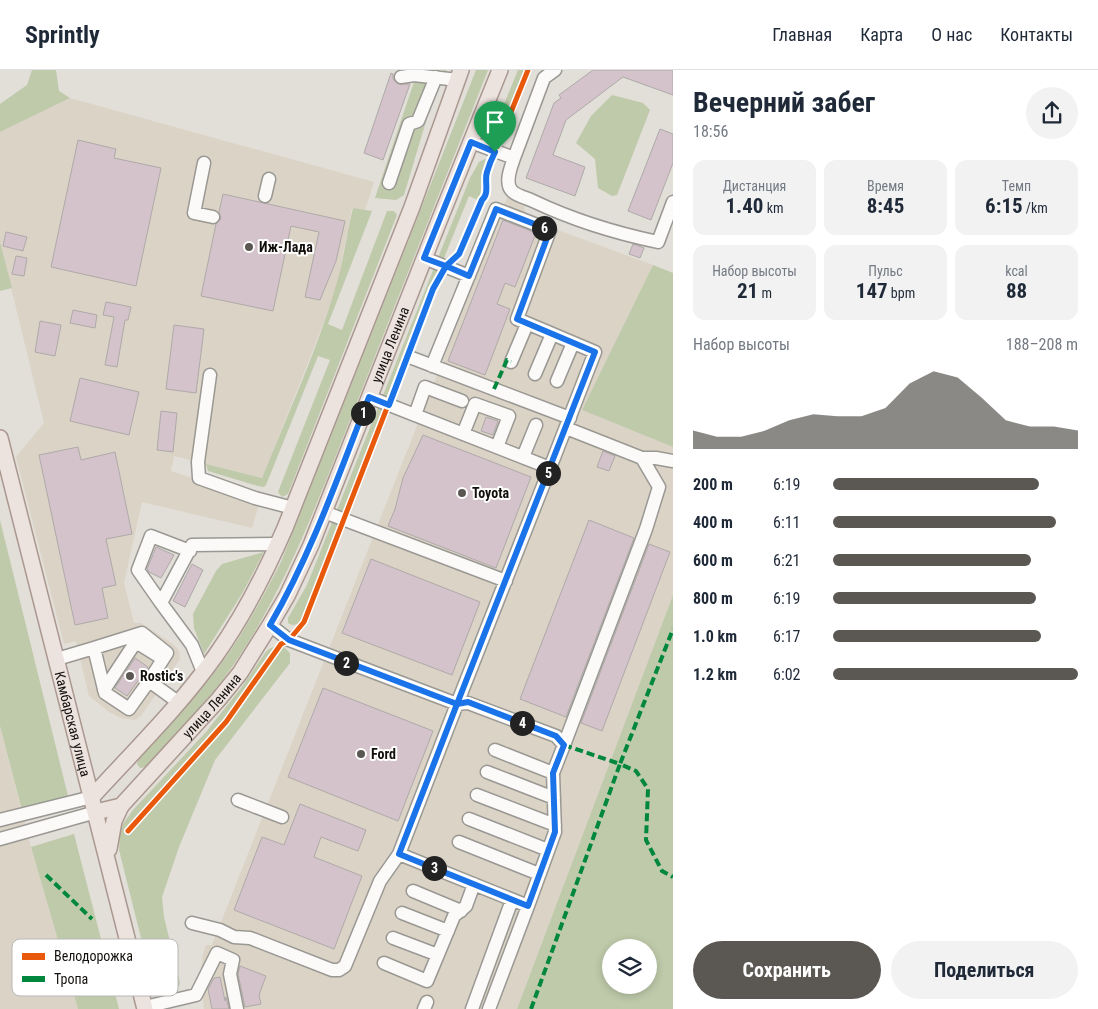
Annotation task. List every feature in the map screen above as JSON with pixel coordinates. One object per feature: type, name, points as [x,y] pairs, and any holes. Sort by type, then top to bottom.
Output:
[{"type":"main road","name":"улица Ленина","points":[[121,806],[218,700],[240,672],[270,625],[297,575],[324,512],[500,70]]},
{"type":"main road","name":"улица Ленина","points":[[92,796],[203,672],[242,616],[278,544],[293,508],[412,207],[460,75]]},
{"type":"main road","name":"Камбарская улица","points":[[0,438],[128,939]]},
{"type":"main road","points":[[96,812],[121,806]]},
{"type":"main road","points":[[108,858],[110,835],[121,806]]},
{"type":"lane","points":[[554,70],[544,78],[509,171],[508,186],[512,191],[548,208],[619,234],[658,242],[673,202]]},
{"type":"lane","points":[[401,77],[414,75],[436,77],[460,75]]},
{"type":"lane","points":[[389,183],[409,124],[418,121],[436,77]]},
{"type":"lane","points":[[471,142],[514,158]]},
{"type":"lane","points":[[204,163],[194,212],[213,217]]},
{"type":"lane","points":[[265,196],[269,179]]},
{"type":"lane","points":[[192,923],[220,930],[234,937],[250,938],[332,970],[339,970],[345,966],[380,881],[399,854],[595,352],[517,319],[550,230],[496,209],[432,366]]},
{"type":"lane","points":[[424,258],[469,276]]},
{"type":"lane","points":[[511,362],[526,324]]},
{"type":"lane","points":[[535,374],[552,334]]},
{"type":"lane","points":[[557,381],[573,343]]},
{"type":"lane","points":[[412,358],[568,423],[642,458],[673,461]]},
{"type":"lane","points":[[210,375],[198,462],[199,478],[255,498],[293,508]]},
{"type":"lane","points":[[415,415],[425,387],[462,401]]},
{"type":"lane","points":[[369,397],[550,468]]},
{"type":"lane","points":[[463,434],[475,404],[509,416],[497,447]]},
{"type":"lane","points":[[523,457],[536,425]]},
{"type":"lane","points":[[489,1009],[555,832],[553,773],[646,529],[659,487],[642,458]]},
{"type":"lane","points":[[324,512],[506,582]]},
{"type":"lane","points":[[190,551],[151,536],[138,570],[192,645],[203,672]]},
{"type":"lane","points":[[162,603],[192,546],[278,544]]},
{"type":"lane","points":[[270,625],[289,640],[457,704],[468,702],[556,736],[564,745]]},
{"type":"lane","points":[[57,659],[142,633],[167,653],[129,709],[105,693],[94,648]]},
{"type":"lane","points":[[104,690],[133,646],[139,644],[163,659]]},
{"type":"lane","points":[[149,681],[178,702]]},
{"type":"lane","points":[[495,750],[553,773]]},
{"type":"lane","points":[[487,772],[554,798]]},
{"type":"lane","points":[[477,795],[555,825]]},
{"type":"lane","points":[[0,820],[92,796]]},
{"type":"lane","points":[[238,800],[282,817]]},
{"type":"lane","points":[[0,839],[96,812]]},
{"type":"lane","points":[[469,819],[548,850]]},
{"type":"lane","points":[[459,842],[539,874]]},
{"type":"lane","points":[[399,854],[528,906]]},
{"type":"lane","points":[[384,963],[427,981],[454,916],[466,906],[474,884]]},
{"type":"lane","points":[[413,892],[461,911]]},
{"type":"lane","points":[[472,1009],[512,900]]},
{"type":"lane","points":[[402,913],[448,931]]},
{"type":"lane","points":[[393,938],[438,955]]},
{"type":"lane","points":[[145,1008],[196,995],[217,953],[233,960],[230,974],[237,1009]]},
{"type":"shaded area","points":[[70,98],[374,182],[365,210],[352,208],[338,280],[332,300],[262,478],[174,456],[171,471],[260,501],[252,528],[142,502],[124,583],[134,623],[141,623],[173,644],[179,651],[180,659],[141,716],[135,720],[121,718],[109,712],[89,696],[76,641],[64,644],[16,457],[44,423],[0,242],[0,132]]},
{"type":"shaded area","points":[[508,195],[523,201],[526,216],[544,225],[653,265],[582,410],[673,447],[673,595],[517,1009],[204,1009],[200,977],[206,945],[212,945]]},
{"type":"shaded area","points":[[0,726],[31,847],[58,939],[12,939],[12,996],[74,996],[78,1009],[0,1009]]},
{"type":"green space","points":[[32,70],[56,70],[59,91],[70,98],[0,132],[0,104],[27,85]]},
{"type":"green space","points":[[418,70],[446,70],[430,108],[404,195],[396,200],[375,198]]},
{"type":"green space","points":[[476,70],[488,70],[322,490],[279,587],[244,649],[222,680],[198,710],[146,767],[140,768],[137,764],[138,758],[196,695],[228,654],[281,562]]},
{"type":"green space","points":[[518,70],[527,70],[496,147],[491,144],[491,136]]},
{"type":"green space","points":[[612,95],[643,103],[650,110],[617,195],[612,196],[598,188],[595,159],[576,143],[591,116]]},
{"type":"green space","points":[[485,159],[495,163],[478,200],[469,196],[379,419],[301,620],[299,624],[292,625],[288,623],[288,618],[307,585],[470,178],[479,162]]},
{"type":"green space","points":[[353,208],[372,211],[328,324],[342,330],[387,211],[394,211],[397,215],[288,494],[282,497],[278,492],[330,360],[318,356],[266,485],[264,487],[258,486],[208,471],[206,464],[262,478],[312,356],[329,307],[339,273]]},
{"type":"green space","points":[[0,242],[12,288],[0,291]]},
{"type":"green space","points":[[653,265],[673,273],[673,447],[582,410]]},
{"type":"green space","points":[[0,520],[69,800],[23,814],[0,726]]},
{"type":"green space","points":[[264,552],[243,592],[204,654],[194,628],[193,614],[216,571],[222,564]]},
{"type":"green space","points":[[673,595],[673,1009],[517,1009]]},
{"type":"green space","points":[[281,644],[290,653],[290,663],[215,760],[179,847],[162,897],[169,939],[141,939],[119,850],[120,828],[133,810],[206,732],[269,649]]},
{"type":"green space","points":[[74,834],[101,939],[58,939],[31,847]]},
{"type":"green space","points":[[74,996],[116,996],[119,1009],[78,1009]]},
{"type":"building","points":[[593,70],[673,70],[673,95],[623,77],[566,120],[553,155],[585,167],[575,196],[526,178],[554,103],[561,98],[559,95]]},
{"type":"building","points":[[391,73],[393,74],[393,79],[398,84],[410,84],[383,160],[364,153]]},
{"type":"building","points":[[660,129],[673,134],[673,163],[651,220],[628,211]]},
{"type":"building","points":[[78,140],[116,149],[114,158],[161,168],[136,286],[51,267]]},
{"type":"building","name":"Иж-Лада","points":[[223,194],[345,221],[336,261],[320,300],[305,297],[319,232],[291,226],[273,311],[201,296],[216,224],[221,219],[219,212]]},
{"type":"building","points":[[503,220],[536,233],[515,287],[505,283],[497,304],[510,309],[485,375],[448,361]]},
{"type":"building","points":[[6,232],[27,237],[23,251],[3,246]]},
{"type":"building","points":[[633,244],[644,248],[640,258],[629,254]]},
{"type":"building","points":[[16,256],[27,258],[24,276],[12,274]]},
{"type":"building","points":[[106,302],[131,307],[128,320],[125,320],[117,367],[105,365],[114,317],[103,315]]},
{"type":"building","points":[[73,310],[97,315],[95,328],[70,323]]},
{"type":"building","points":[[40,321],[61,325],[55,356],[35,352]]},
{"type":"building","points":[[174,325],[204,329],[196,393],[166,389]]},
{"type":"building","points":[[80,378],[139,392],[129,435],[70,421]]},
{"type":"building","points":[[161,411],[177,413],[173,452],[157,450]]},
{"type":"building","points":[[486,417],[498,421],[493,435],[481,431]]},
{"type":"building","name":"Toyota","points":[[423,435],[531,477],[496,568],[388,526],[395,509],[403,478]]},
{"type":"building","points":[[78,447],[81,460],[115,452],[132,534],[106,539],[116,585],[102,588],[108,618],[75,625],[39,455]]},
{"type":"building","points":[[603,451],[615,456],[609,471],[597,467]]},
{"type":"building","points":[[589,520],[634,538],[566,717],[520,699]]},
{"type":"building","points":[[649,544],[670,552],[602,731],[581,723]]},
{"type":"building","points":[[156,547],[174,555],[161,578],[147,569]]},
{"type":"building","points":[[371,559],[480,602],[452,675],[342,633]]},
{"type":"building","points":[[192,564],[203,570],[185,607],[173,601]]},
{"type":"building","name":"Rostic's","points":[[135,658],[148,667],[127,696],[115,688]]},
{"type":"building","name":"Ford","points":[[323,688],[433,731],[398,821],[288,777]]},
{"type":"building","points":[[300,804],[366,830],[358,851],[321,837],[314,857],[362,876],[334,949],[234,910],[262,837],[284,845]]},
{"type":"building","points":[[240,966],[266,976],[259,995],[261,1004],[245,1007],[238,974]]},
{"type":"building","points":[[220,977],[225,1001],[226,997],[229,1009],[212,1009],[208,989],[214,978]]},
{"type":"marked path","points":[[494,389],[507,360],[511,362]]},
{"type":"marked path","points":[[564,745],[620,764],[673,629]]},
{"type":"marked path","points":[[531,1009],[620,764],[636,771],[648,789],[646,840],[662,871],[673,877]]},
{"type":"marked path","points":[[46,875],[92,919]]},
{"type":"cycle path","points":[[128,831],[226,722],[281,644],[289,640],[304,622],[433,289],[446,266],[459,254],[482,200],[485,198],[486,174],[528,70]]},
{"type":"place","name":"Иж-Лада","points":[[249,247]]},
{"type":"place","name":"Toyota","points":[[462,493]]},
{"type":"place","name":"Rostic's","points":[[130,676]]},
{"type":"place","name":"Ford","points":[[361,754]]},
{"type":"route","points":[[495,152],[471,142],[424,258],[446,266],[456,270],[469,276],[496,209],[550,230],[517,319],[595,352],[457,704],[468,702],[556,736],[564,745],[553,773],[555,832],[528,906],[399,854],[457,704],[289,640],[270,625],[287,596],[311,545],[369,397],[389,405],[433,289],[446,266],[459,254],[482,200],[485,198],[486,174],[495,152]]}]
